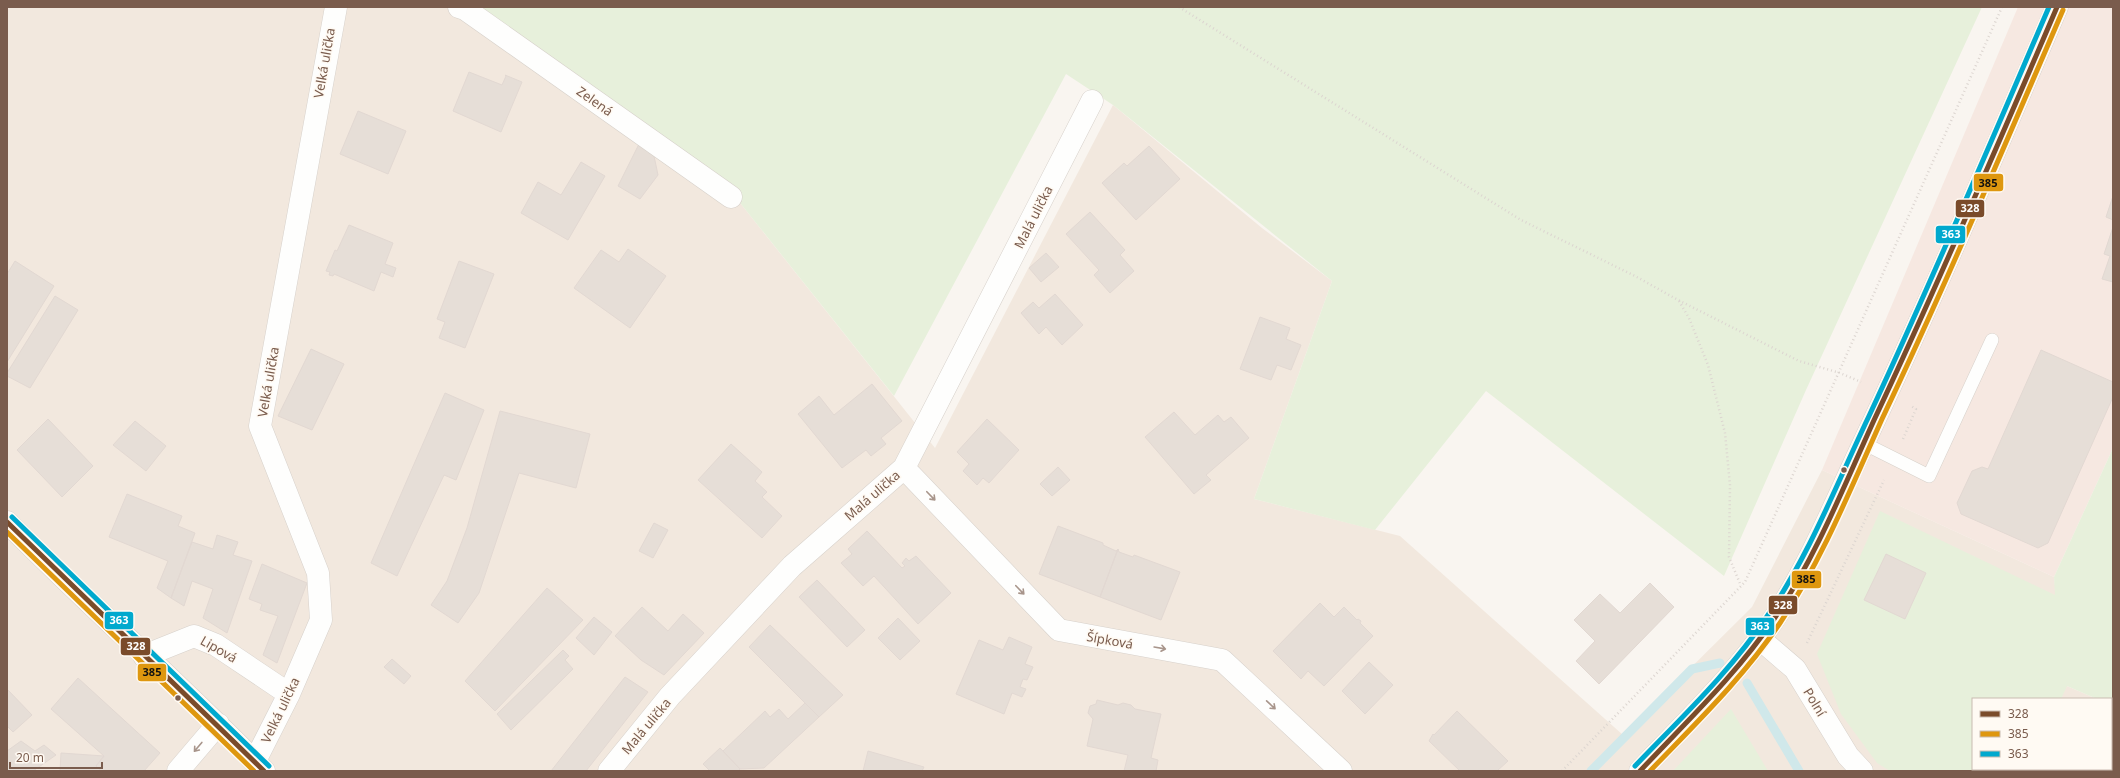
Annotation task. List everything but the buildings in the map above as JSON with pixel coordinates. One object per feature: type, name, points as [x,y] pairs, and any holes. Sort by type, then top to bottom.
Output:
[{"type":"street","name":"Velká ulička","points":[[259,766],[321,620],[318,573],[260,426],[336,7]]},
{"type":"street","name":"Zelená","points":[[459,7],[465,9],[731,197]]},
{"type":"street","points":[[1640,771],[1739,666],[1760,640],[1787,598],[1807,562],[1965,221],[2057,7]]},
{"type":"street","name":"Malá ulička","points":[[609,771],[670,696],[792,566],[904,468],[1092,101]]},
{"type":"street","name":"Šípková","points":[[904,468],[1059,630],[1222,660],[1341,771]]},
{"type":"street","points":[[7,522],[66,582],[218,724],[259,766]]},
{"type":"street","name":"Lipová","points":[[144,656],[194,636],[216,645],[289,694]]},
{"type":"street","name":"Polní","points":[[1760,640],[1795,669],[1848,756],[1862,771]]},
{"type":"street","points":[[178,771],[218,724]]},
{"type":"lane","points":[[1863,443],[1929,476],[1992,340]]},
{"type":"path","points":[[1179,7],[1521,220],[1635,276],[1678,300],[1799,361],[1840,372]]},
{"type":"path","points":[[1562,771],[1745,582],[2002,7]]},
{"type":"path","points":[[1678,300],[1688,318],[1708,365],[1725,433],[1730,485],[1729,557],[1741,586]]},
{"type":"shaded area","points":[[7,7],[455,7],[737,199],[935,448],[1113,105],[1262,228],[1332,281],[1254,499],[1400,536],[1623,735],[1752,607],[1822,470],[2054,577],[2067,686],[2095,698],[1972,698],[1972,770],[2112,770],[2113,706],[2113,771],[7,771]]},
{"type":"shaded area","points":[[2018,7],[2113,7],[2113,448],[2054,577],[1822,470]]},
{"type":"green space","points":[[455,7],[1982,7],[1806,390],[1724,576],[1486,391],[1375,530],[1254,499],[1332,281],[1113,105],[1066,74],[894,396],[737,199]]},
{"type":"green space","points":[[2113,448],[2113,706],[2112,698],[2095,698],[2067,686],[2061,698],[1972,698],[1972,770],[2026,771],[1890,771],[1877,763],[1841,714],[1817,654],[1880,511],[2055,595],[2054,577]]},
{"type":"green space","points":[[1731,709],[1768,771],[1673,771]]},
{"type":"waterway","points":[[1591,771],[1692,669],[1720,663]]},
{"type":"waterway","points":[[1747,683],[1799,771]]},
{"type":"transit line","name":"363","points":[[1635,766],[1705,694],[1754,636],[1797,568],[1822,518],[1915,314],[2049,7]]},
{"type":"transit line","name":"328","points":[[1640,771],[1710,698],[1744,659],[1774,619],[1803,571],[1829,521],[1922,316],[2057,7]]},
{"type":"transit line","name":"385","points":[[1650,771],[1718,700],[1766,643],[1795,599],[1823,549],[1929,317],[2063,10]]},
{"type":"transit line","name":"363","points":[[12,517],[269,766]]},
{"type":"transit line","name":"328","points":[[7,522],[264,771]]},
{"type":"transit line","name":"385","points":[[7,532],[254,771]]}]
